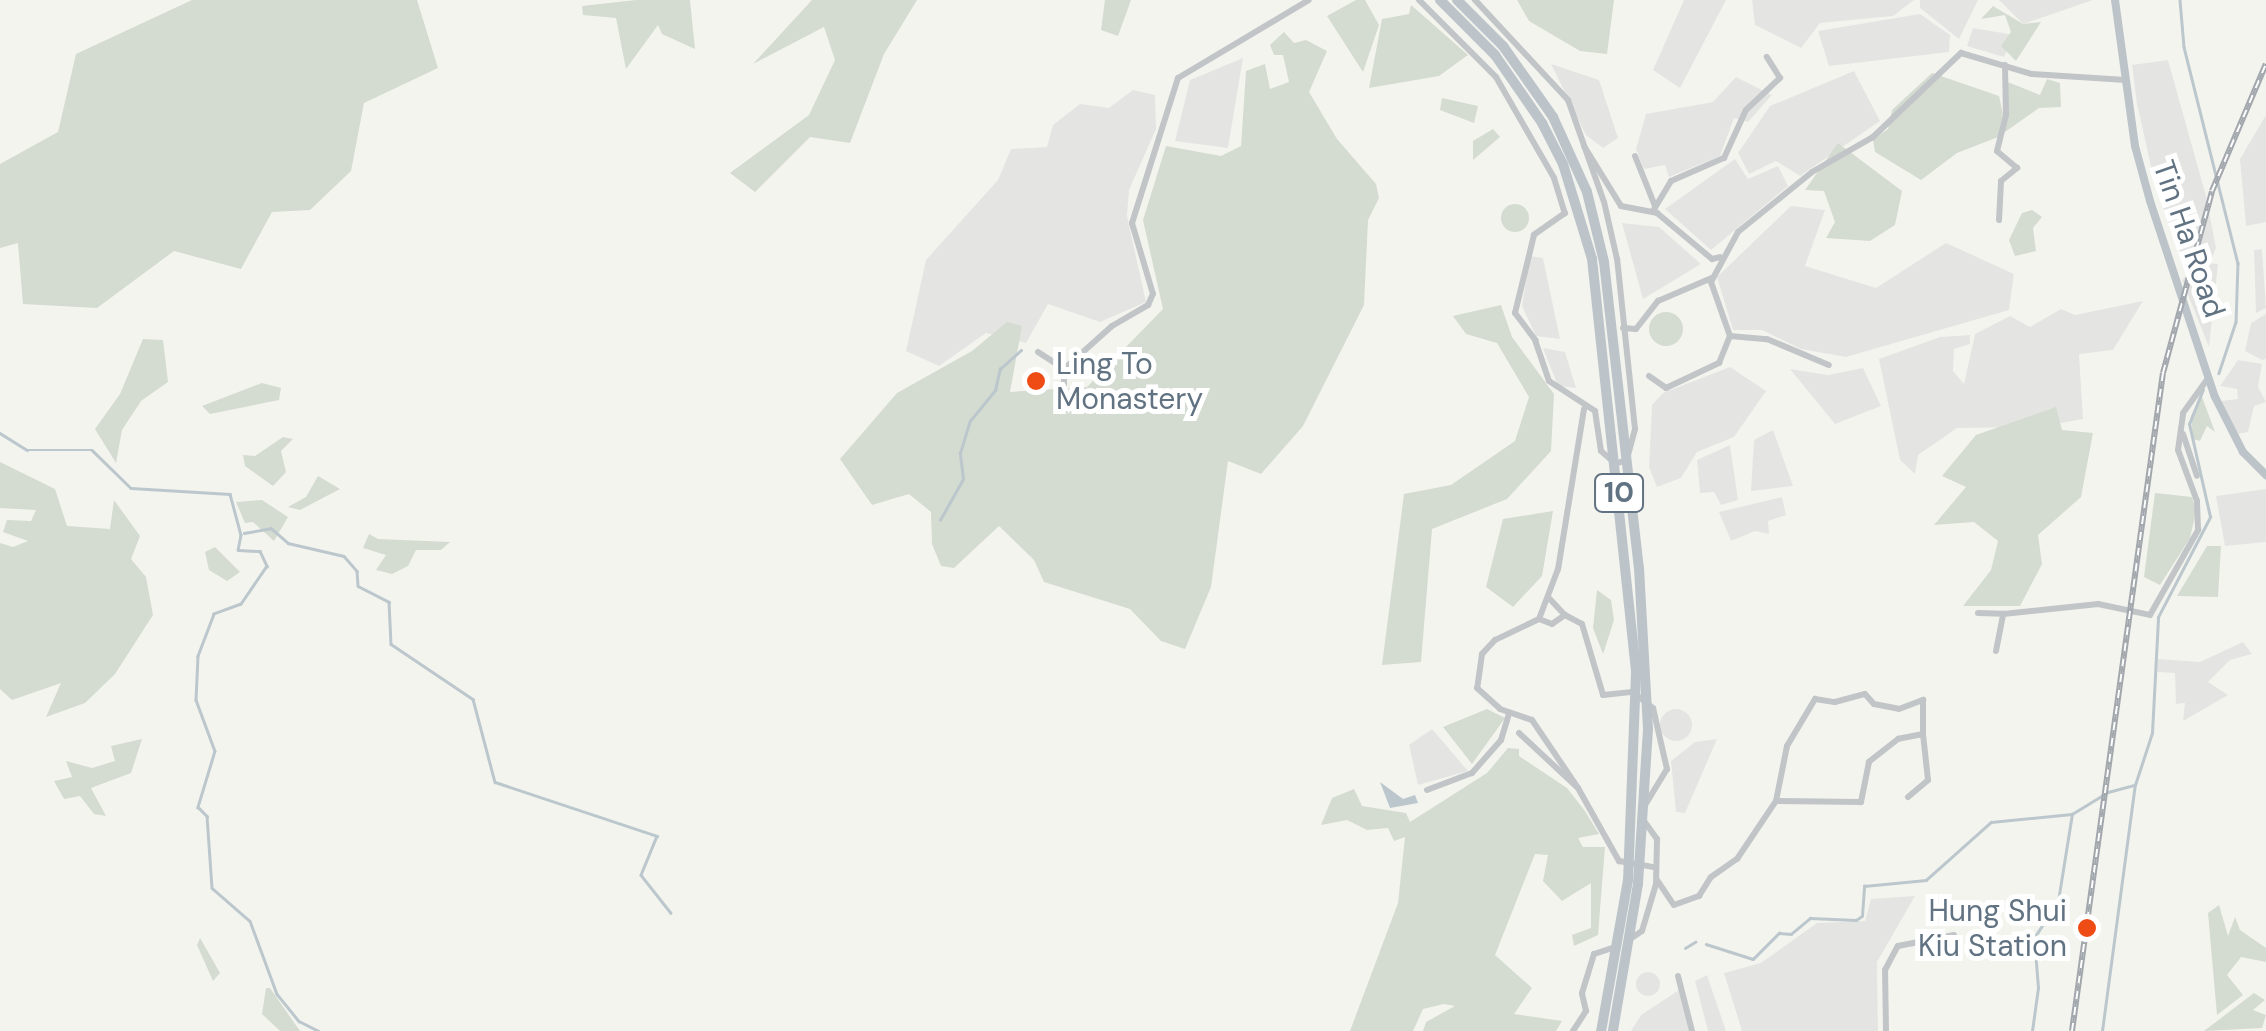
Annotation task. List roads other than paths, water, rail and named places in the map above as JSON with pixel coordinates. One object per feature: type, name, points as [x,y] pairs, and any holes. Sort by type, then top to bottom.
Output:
[{"type":"highway","name":"10","points":[[1440,0],[1495,56],[1542,124],[1574,197],[1594,273],[1636,673],[1628,880],[1600,1031]]},
{"type":"highway","name":"10","points":[[1456,0],[1503,46],[1553,118],[1587,192],[1604,262],[1639,568],[1648,729],[1638,884],[1613,1031]]},
{"type":"street","points":[[1064,385],[1064,370],[1112,326],[1148,306],[1153,294],[1132,224],[1178,78],[1309,0]]},
{"type":"street","points":[[1419,0],[1496,77],[1554,178],[1566,212],[1534,235],[1515,313],[1535,340],[1549,381],[1584,409],[1595,411],[1608,462],[1627,460],[1635,428],[1614,240],[1584,146],[1568,100],[1475,0]]},
{"type":"street","name":"Tin Ha Road","points":[[2115,0],[2140,166],[2214,396],[2243,452],[2266,475]]},
{"type":"street","points":[[1624,328],[1636,329],[1658,301],[1712,278],[1738,232],[1812,172],[1872,137],[1961,52],[2079,81],[2126,80]]},
{"type":"street","points":[[1584,146],[1596,159],[1612,198],[1635,211],[1654,208],[1671,182],[1724,158],[1746,110],[1780,78],[1767,57]]},
{"type":"street","points":[[2000,220],[2001,181],[2017,168],[1997,151],[2006,114],[2006,65]]},
{"type":"street","points":[[1635,156],[1654,208],[1712,259],[1722,257]]},
{"type":"street","points":[[1649,376],[1666,388],[1712,368],[1730,336],[1712,278]]},
{"type":"street","points":[[1730,336],[1767,338],[1829,365]]},
{"type":"street","points":[[1038,352],[1064,370]]},
{"type":"street","points":[[1978,613],[2098,604],[2150,615],[2198,530],[2197,501],[2178,455],[2183,413],[2211,379]]},
{"type":"street","points":[[1539,620],[1548,596],[1584,409]]},
{"type":"street","points":[[2182,433],[2197,476]]},
{"type":"street","points":[[1548,596],[1566,616],[1582,624],[1603,696],[1633,692],[1654,708],[1667,769],[1641,813],[1657,838],[1652,867],[1655,878],[1674,905],[1699,896],[1711,877],[1737,859],[1776,801],[1787,746],[1814,699],[1836,702],[1864,694],[1874,704],[1899,709],[1924,700],[1928,780],[1908,798]]},
{"type":"street","points":[[1996,650],[2002,614]]},
{"type":"street","points":[[1566,616],[1552,624],[1539,620],[1494,640],[1476,674],[1478,688],[1509,713],[1532,720],[1578,788],[1619,861],[1652,867]]},
{"type":"street","points":[[1426,790],[1472,774],[1501,740],[1509,713]]},
{"type":"street","points":[[1519,734],[1578,788]]},
{"type":"street","points":[[1776,801],[1860,802],[1869,762],[1898,739],[1923,734]]},
{"type":"street","points":[[1572,1031],[1586,1011],[1582,993],[1594,954],[1642,930],[1655,878]]},
{"type":"street","points":[[1886,1031],[1885,970],[1898,946],[1954,936]]},
{"type":"street","points":[[1678,976],[1692,1031]]},
{"type":"waterway","points":[[2180,0],[2184,47],[2238,263],[2236,322],[2219,373]]},
{"type":"waterway","points":[[940,520],[963,479],[960,453],[970,421],[995,390],[1000,369],[1021,350]]},
{"type":"waterway","points":[[2102,1031],[2135,785],[2152,733],[2158,617],[2210,517],[2189,424],[2203,390]]},
{"type":"waterway","points":[[0,433],[27,450],[92,450],[131,488],[230,494],[241,535],[238,550],[260,551],[267,566],[241,604],[214,614],[198,656],[196,700],[215,751],[198,807],[207,816],[212,888],[250,921],[277,994],[299,1021],[319,1031]]},
{"type":"waterway","points":[[244,533],[271,528],[288,543],[344,556],[357,571],[358,586],[389,602],[391,644],[473,699],[495,782],[657,836],[641,875],[671,913]]},
{"type":"waterway","points":[[1706,944],[1753,959],[1779,933],[1791,934],[1810,918],[1856,920],[1862,916],[1864,886],[1926,880],[1991,822],[2072,814],[2108,792],[2134,785]]},
{"type":"waterway","points":[[2032,1031],[2038,988],[2034,938],[2058,901],[2072,814]]},
{"type":"waterway","points":[[1685,948],[1695,942]]},
{"type":"railway","points":[[2072,1031],[2163,373],[2212,191],[2266,64]]},
{"type":"place","name":"Ling To Monastery","points":[[1036,381]]},
{"type":"place","name":"Hung Shui Kiu Station","points":[[2087,928]]}]
